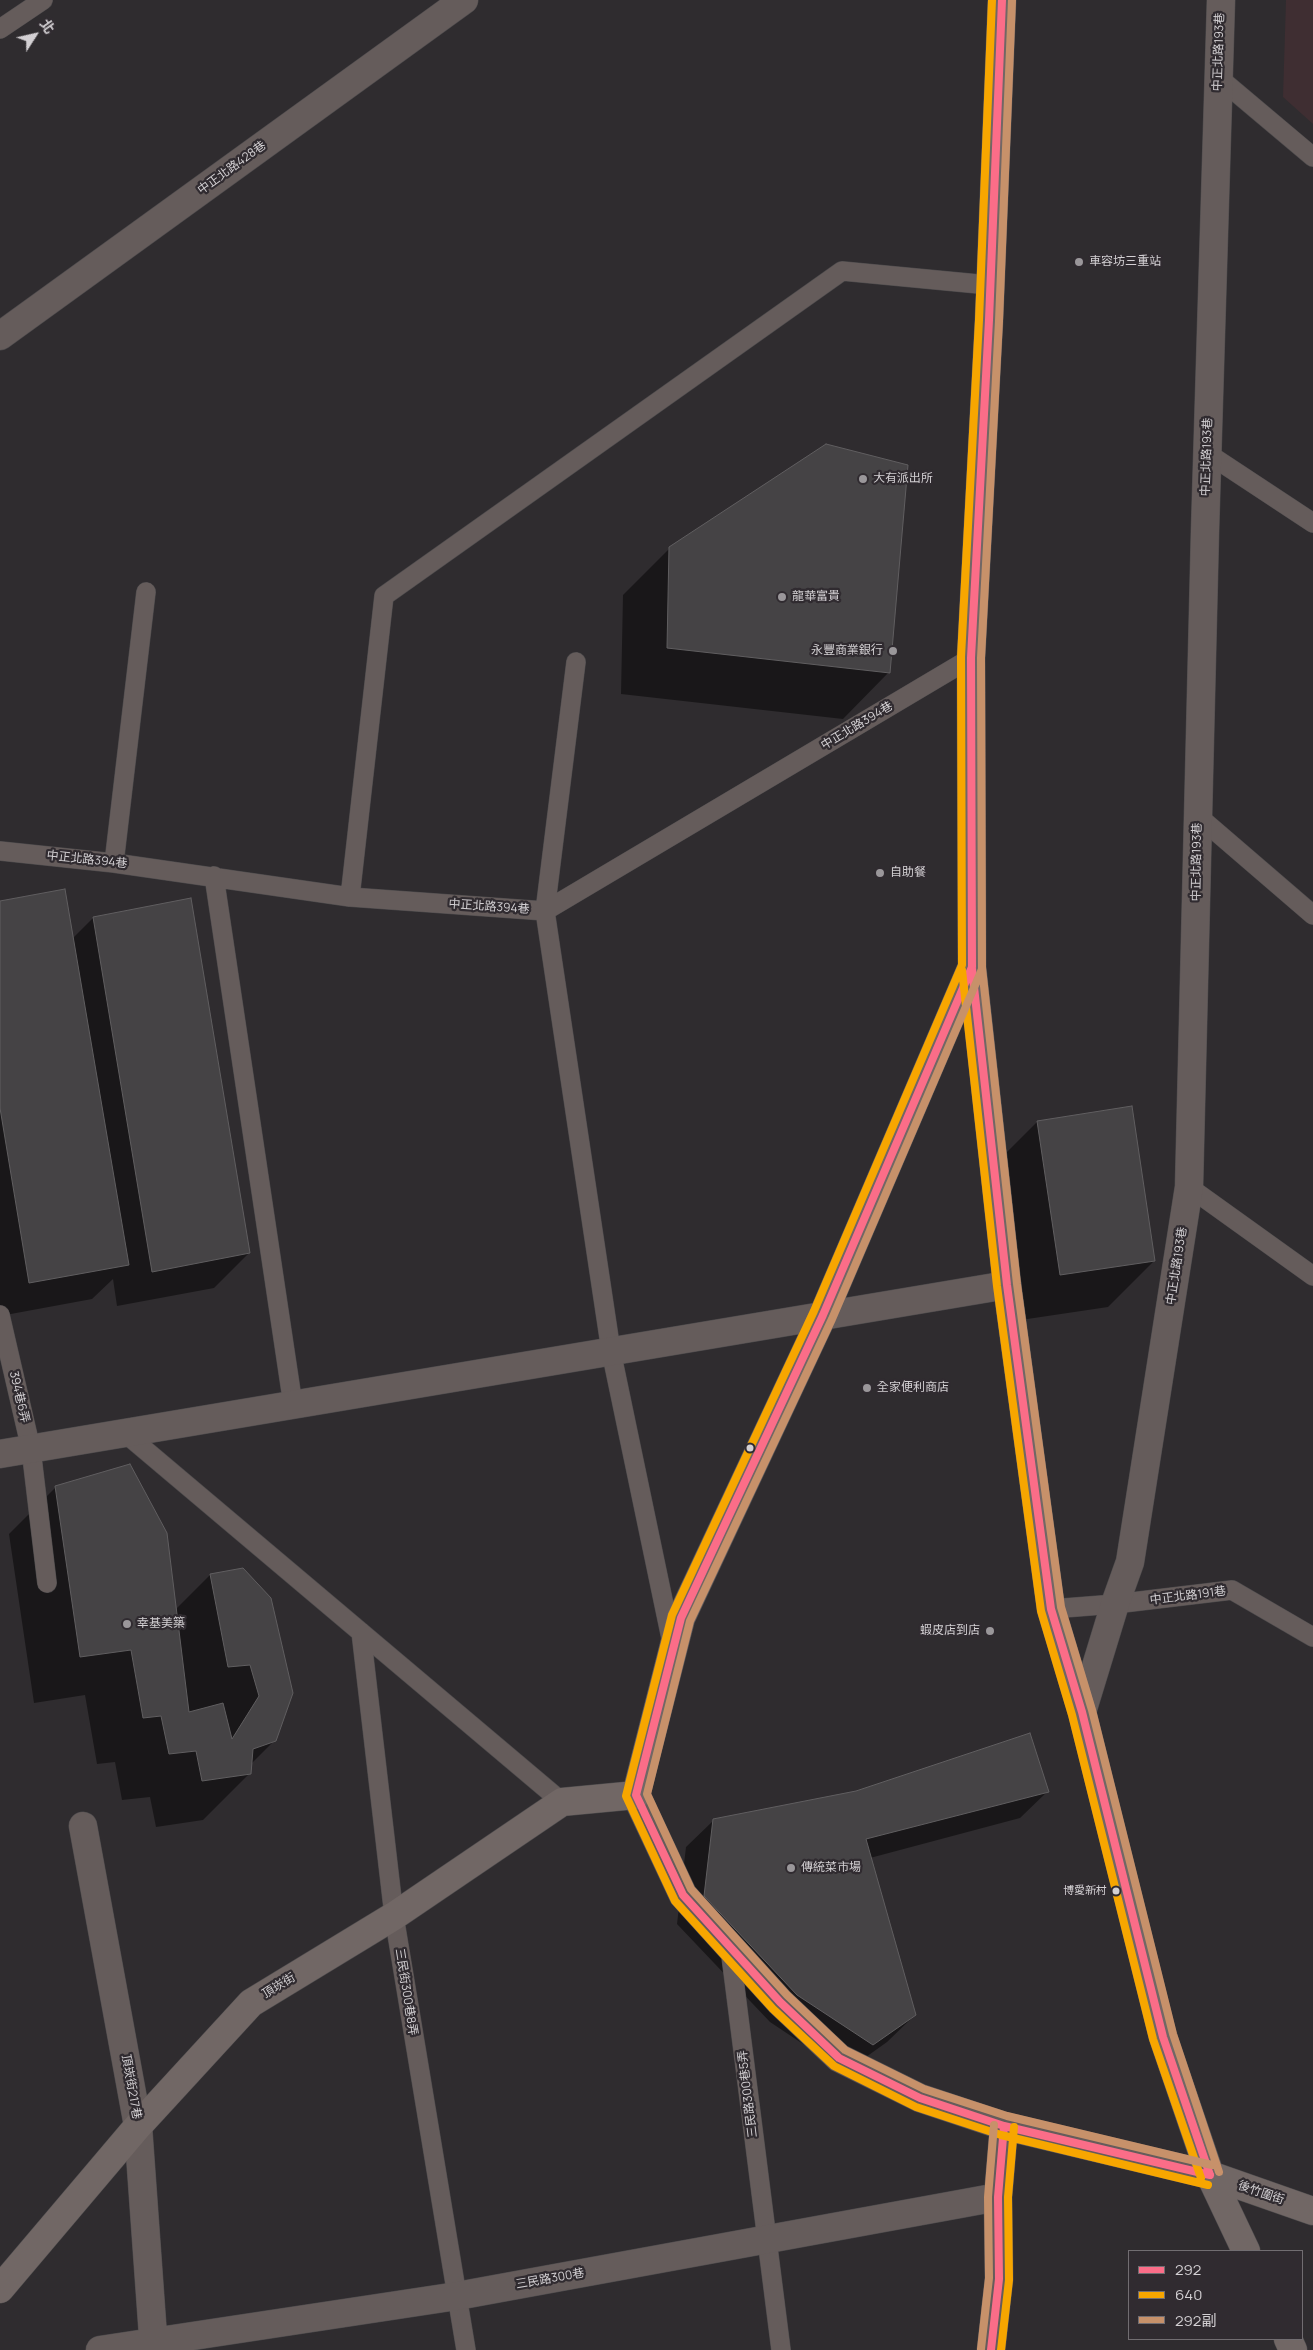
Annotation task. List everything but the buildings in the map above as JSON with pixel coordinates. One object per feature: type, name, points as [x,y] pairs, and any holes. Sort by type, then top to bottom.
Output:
[{"type":"main road","points":[[1002,0],[971,658],[972,967],[1007,1285],[1051,1609],[1082,1712],[1163,2037],[1210,2175],[1246,2250]]},
{"type":"main road","points":[[636,1795],[681,1618],[823,1314],[972,967]]},
{"type":"main road","name":"頂崁街","points":[[0,2289],[138,2126],[252,2003],[394,1916],[562,1802],[636,1795]]},
{"type":"main road","name":"後竹圍街","points":[[1210,2175],[1313,2211]]},
{"type":"street","name":"中正北路428巷","points":[[0,336],[464,0]]},
{"type":"street","name":"中正北路193巷","points":[[1082,1712],[1130,1562],[1189,1187],[1207,453],[1221,0]]},
{"type":"street","points":[[0,1454],[823,1314],[1007,1285]]},
{"type":"street","name":"後竹圍街","points":[[636,1795],[683,1895],[780,2002],[839,2058],[920,2098],[1004,2126],[1210,2175]]},
{"type":"street","name":"頂崁街217巷","points":[[83,1826],[138,2126],[153,2346]]},
{"type":"street","points":[[991,2350],[999,2280],[998,2197],[1004,2126]]},
{"type":"street","name":"三民路300巷","points":[[100,2350],[153,2346],[457,2296],[998,2197]]},
{"type":"lane","points":[[0,29],[43,0]]},
{"type":"lane","points":[[1218,77],[1313,157]]},
{"type":"lane","points":[[350,897],[384,596],[842,271],[989,285]]},
{"type":"lane","points":[[1207,453],[1313,523]]},
{"type":"lane","points":[[114,863],[146,592]]},
{"type":"lane","name":"中正北路394巷","points":[[0,851],[214,876],[350,897],[545,912],[971,658]]},
{"type":"lane","points":[[576,662],[545,912],[611,1351],[673,1650]]},
{"type":"lane","points":[[1198,816],[1313,915]]},
{"type":"lane","points":[[214,876],[293,1405]]},
{"type":"lane","points":[[1189,1187],[1313,1276]]},
{"type":"lane","name":"394巷6弄","points":[[0,1315],[31,1449],[47,1583]]},
{"type":"lane","points":[[125,1434],[562,1802]]},
{"type":"lane","name":"中正北路191巷","points":[[1051,1609],[1115,1604],[1232,1590],[1313,1637]]},
{"type":"lane","name":"三民街300巷8弄","points":[[361,1632],[394,1916],[466,2350]]},
{"type":"lane","name":"三民路300巷5弄","points":[[730,1948],[766,2240],[782,2350]]},
{"type":"shaded area","points":[[1286,0],[1313,0],[1313,124],[1283,97]]},
{"type":"transit line","name":"640","points":[[992,0],[979,320],[961,657],[962,965],[814,1311],[672,1615],[626,1796],[675,1901],[773,2009],[834,2066],[916,2107],[1001,2135],[1208,2185]]},
{"type":"transit line","name":"292","points":[[1002,0],[989,320],[971,658],[972,967],[823,1315],[681,1618],[636,1795],[683,1895],[780,2002],[839,2058],[920,2098],[1004,2126],[1210,2175]]},
{"type":"transit line","name":"292副","points":[[1012,0],[999,321],[981,658],[982,969],[832,1319],[690,1621],[647,1794],[691,1889],[787,1995],[845,2050],[924,2089],[1007,2116],[1212,2165]]},
{"type":"transit line","name":"292副","points":[[982,968],[1017,1284],[1061,1607],[1092,1710],[1173,2034],[1219,2172]]},
{"type":"transit line","name":"292","points":[[972,969],[1007,1285],[1051,1609],[1082,1712],[1163,2037],[1210,2175]]},
{"type":"transit line","name":"640","points":[[962,970],[997,1286],[1041,1611],[1072,1715],[1153,2039],[1201,2178]]},
{"type":"transit line","name":"292副","points":[[981,2349],[989,2278],[988,2197],[994,2125]]},
{"type":"transit line","name":"292","points":[[991,2350],[999,2279],[998,2197],[1004,2126]]},
{"type":"transit line","name":"640","points":[[1001,2350],[1009,2280],[1008,2197],[1014,2127]]},
{"type":"place","name":"車容坊三重站","points":[[1079,262]]},
{"type":"place","name":"大有派出所","points":[[863,479]]},
{"type":"place","name":"龍華富貴","points":[[782,597]]},
{"type":"place","name":"永豐商業銀行","points":[[893,651]]},
{"type":"place","name":"自助餐","points":[[880,873]]},
{"type":"place","name":"全家便利商店","points":[[867,1388]]},
{"type":"place","name":"幸基美築","points":[[127,1624]]},
{"type":"place","name":"蝦皮店到店","points":[[990,1631]]},
{"type":"place","name":"傳統菜市場","points":[[791,1868]]},
{"type":"place","name":"博愛新村","points":[[1116,1891]]}]
